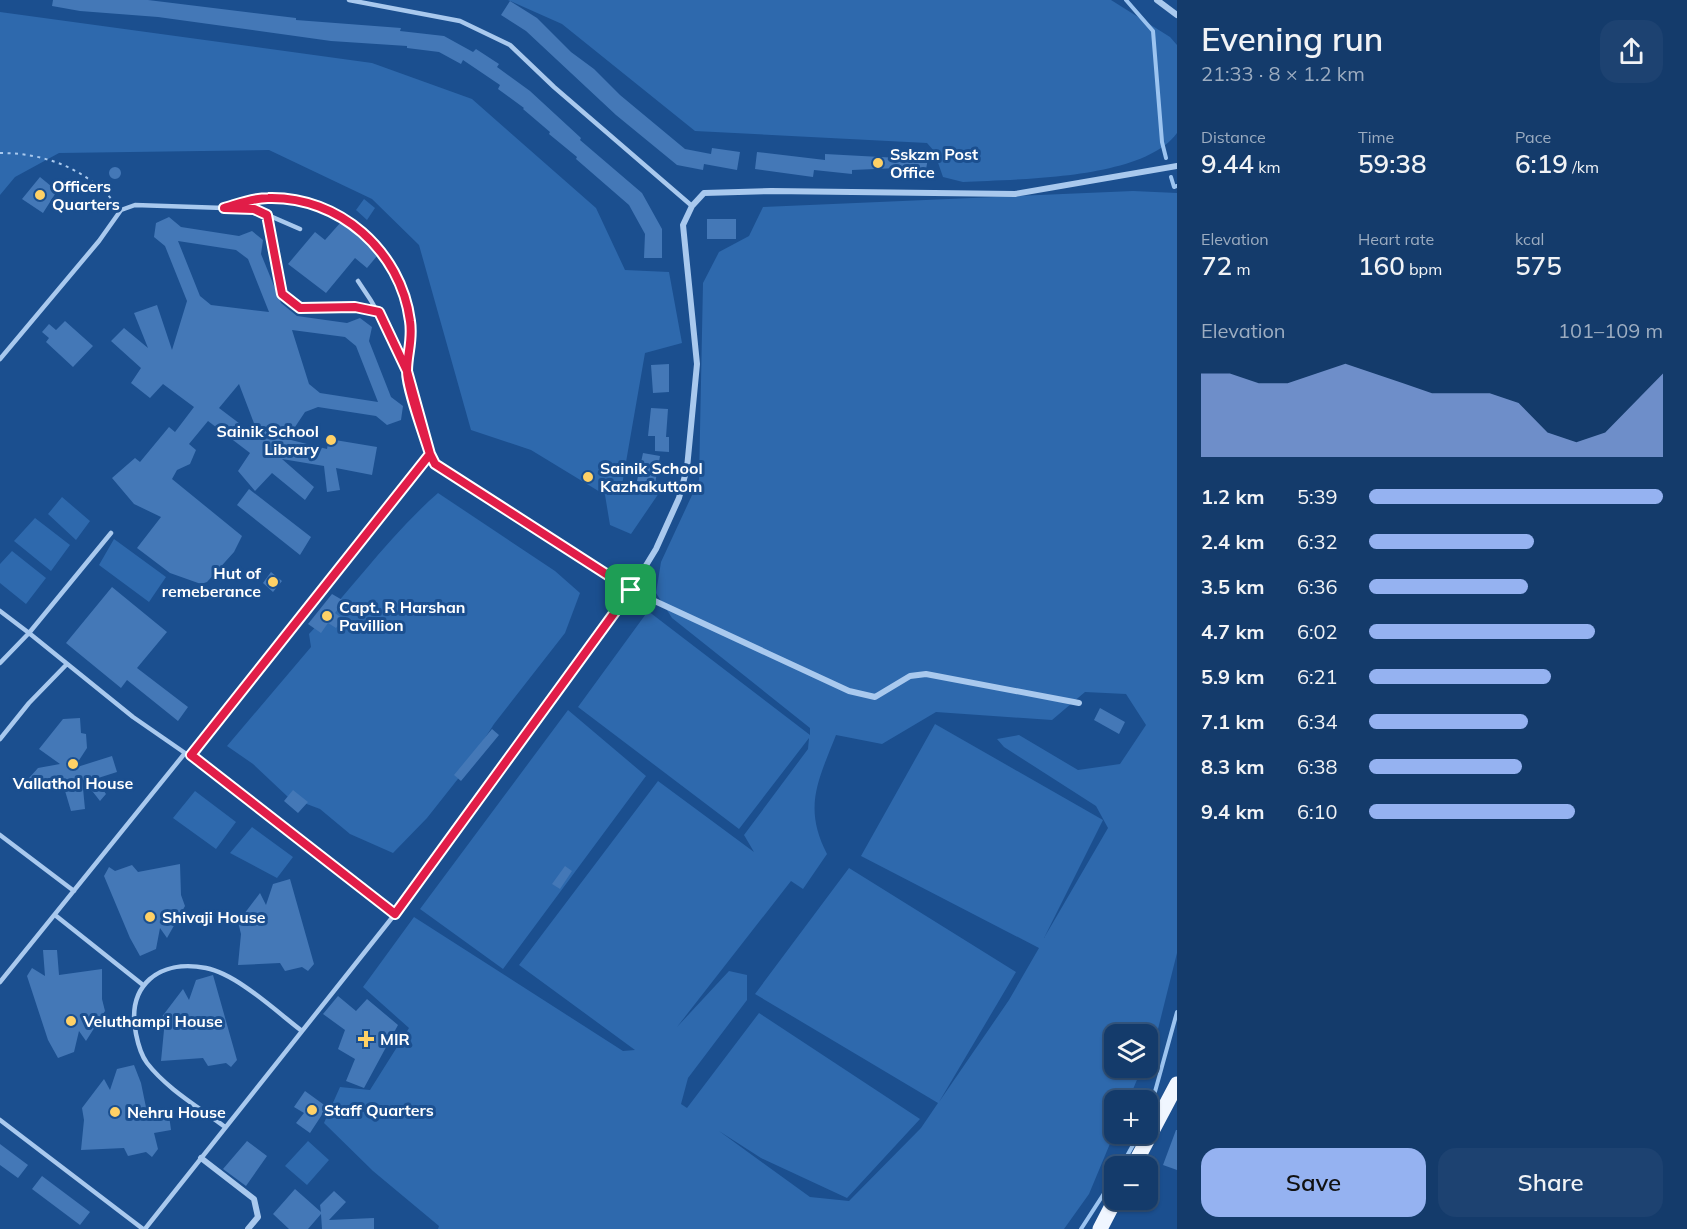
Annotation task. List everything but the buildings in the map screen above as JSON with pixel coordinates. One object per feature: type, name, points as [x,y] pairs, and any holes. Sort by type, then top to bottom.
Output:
[{"type":"main road","points":[[1139,1156],[1177,1084]]},
{"type":"main road","points":[[1100,1229],[1110,1210]]},
{"type":"street","points":[[1157,0],[1177,15]]},
{"type":"street","points":[[395,914],[631,590],[656,549],[679,498],[687,468],[697,364],[683,225],[692,206],[704,193],[771,191],[1015,194],[1177,166]]},
{"type":"street","points":[[430,454],[435,464],[631,590],[865,697],[875,697],[899,681],[926,674],[1079,703]]},
{"type":"street","points":[[201,1158],[254,1199],[258,1217],[248,1229]]},
{"type":"lane","points":[[349,0],[460,21],[510,45],[554,87],[692,206]]},
{"type":"lane","points":[[224,208],[266,198],[289,199],[336,214],[358,228],[379,249],[404,295],[410,320],[412,345],[407,371]]},
{"type":"lane","points":[[0,360],[99,242],[121,210],[135,205],[254,209],[300,229]]},
{"type":"lane","points":[[267,215],[282,294],[300,308],[355,307],[379,312]]},
{"type":"lane","points":[[0,982],[430,454],[407,371],[379,312],[358,281]]},
{"type":"lane","points":[[0,663],[29,633],[111,533]]},
{"type":"lane","points":[[0,611],[133,717],[188,754],[395,914],[144,1229],[0,1120]]},
{"type":"lane","points":[[0,739],[29,703],[66,665]]},
{"type":"lane","points":[[0,835],[74,891]]},
{"type":"lane","points":[[55,915],[143,985]]},
{"type":"lane","points":[[225,1127],[146,1063],[138,1046],[134,1025],[135,1004],[143,985],[150,977],[167,970],[207,968],[248,991],[302,1031]]},
{"type":"path","points":[[0,153],[18,153],[57,161],[100,185],[121,210]]},
{"type":"shaded area","points":[[508,0],[1111,0],[1170,37],[1177,45],[1177,133],[1160,148],[1137,160],[1109,168],[1045,178],[963,182],[943,177],[934,151],[927,143],[695,131],[562,24]]},
{"type":"shaded area","points":[[0,12],[372,63],[472,99],[596,208],[625,270],[669,272],[682,343],[645,353],[622,485],[659,493],[631,534],[610,525],[605,495],[531,450],[471,430],[419,245],[372,199],[269,150],[59,153],[15,177],[0,195]]},
{"type":"shaded area","points":[[1133,191],[1177,193],[1177,953],[1158,1029],[1158,1024],[1104,1024],[1104,1078],[1138,1078],[1133,1090],[1104,1090],[1104,1144],[1110,1144],[1089,1194],[1064,1229],[438,1229],[439,1226],[373,1171],[324,1123],[340,1087],[370,1090],[409,1028],[363,987],[414,917],[623,1051],[635,1050],[519,965],[658,781],[754,852],[744,835],[808,749],[809,738],[739,829],[578,707],[648,611],[810,735],[810,728],[672,618],[656,593],[661,562],[699,480],[703,283],[719,252],[749,236],[763,207]],"holes":[[[1085,692],[1126,694],[1146,725],[1120,764],[1078,770],[1019,735],[997,739],[1004,747],[1096,806],[1108,828],[1044,938],[1103,820],[935,724],[861,856],[1039,948],[1009,1000],[939,1102],[1016,972],[849,868],[755,994],[938,1103],[921,1128],[849,1201],[810,1197],[719,1131],[761,1158],[847,1198],[920,1119],[759,1013],[687,1108],[681,1104],[688,1078],[747,1000],[747,975],[729,971],[677,1027],[791,881],[803,889],[827,854],[816,822],[816,794],[836,735],[882,744],[936,712],[1052,720]]]},
{"type":"shaded area","points":[[364,199],[375,208],[367,220],[356,210]]},
{"type":"shaded area","points":[[438,493],[555,571],[580,593],[565,633],[494,724],[461,775],[427,818],[393,853],[350,834],[320,809],[288,797],[253,764],[227,746],[311,647],[309,634],[404,526]]},
{"type":"shaded area","points":[[62,497],[90,521],[76,540],[48,514]]},
{"type":"shaded area","points":[[35,518],[70,545],[51,571],[14,541]]},
{"type":"shaded area","points":[[114,539],[166,577],[149,602],[99,565]]},
{"type":"shaded area","points":[[12,551],[46,578],[26,604],[0,583],[0,564]]},
{"type":"shaded area","points":[[568,710],[646,776],[503,969],[420,909]]},
{"type":"shaded area","points":[[195,791],[236,822],[216,849],[173,818]]},
{"type":"shaded area","points":[[252,827],[293,857],[277,878],[230,853]]},
{"type":"shaded area","points":[[308,1141],[329,1160],[307,1185],[285,1166]]},
{"type":"waterway","points":[[1126,0],[1153,31],[1162,142],[1166,158]]},
{"type":"waterway","points":[[1171,177],[1174,187],[1177,186]]},
{"type":"waterway","points":[[1155,1090],[1177,1012]]},
{"type":"waterway","points":[[1127,1156],[1134,1144]]},
{"type":"waterway","points":[[1081,1229],[1104,1193]]},
{"type":"place","name":"Sskzm Post Office","points":[[878,163]]},
{"type":"place","name":"Officers Quarters","points":[[40,195]]},
{"type":"place","name":"Sainik School Library","points":[[331,440]]},
{"type":"place","name":"Sainik School Kazhakuttom","points":[[588,477]]},
{"type":"place","name":"Hut of remeberance","points":[[273,582]]},
{"type":"place","name":"Capt. R Harshan Pavillion","points":[[327,616]]},
{"type":"place","name":"Vallathol House","points":[[73,764]]},
{"type":"place","name":"Shivaji House","points":[[150,917]]},
{"type":"place","name":"Veluthampi House","points":[[71,1021]]},
{"type":"place","name":"MIR","points":[[366,1039]]},
{"type":"place","name":"Staff Quarters","points":[[312,1110]]},
{"type":"place","name":"Nehru House","points":[[115,1112]]},
{"type":"route","points":[[631,590],[395,914],[191,755],[430,454],[407,371],[412,345],[410,320],[404,295],[379,249],[358,228],[336,214],[315,205],[289,199],[266,198],[224,208],[254,209],[267,215],[275,267],[282,294],[300,308],[355,307],[379,312],[407,371],[430,454],[435,464],[631,590]]}]
